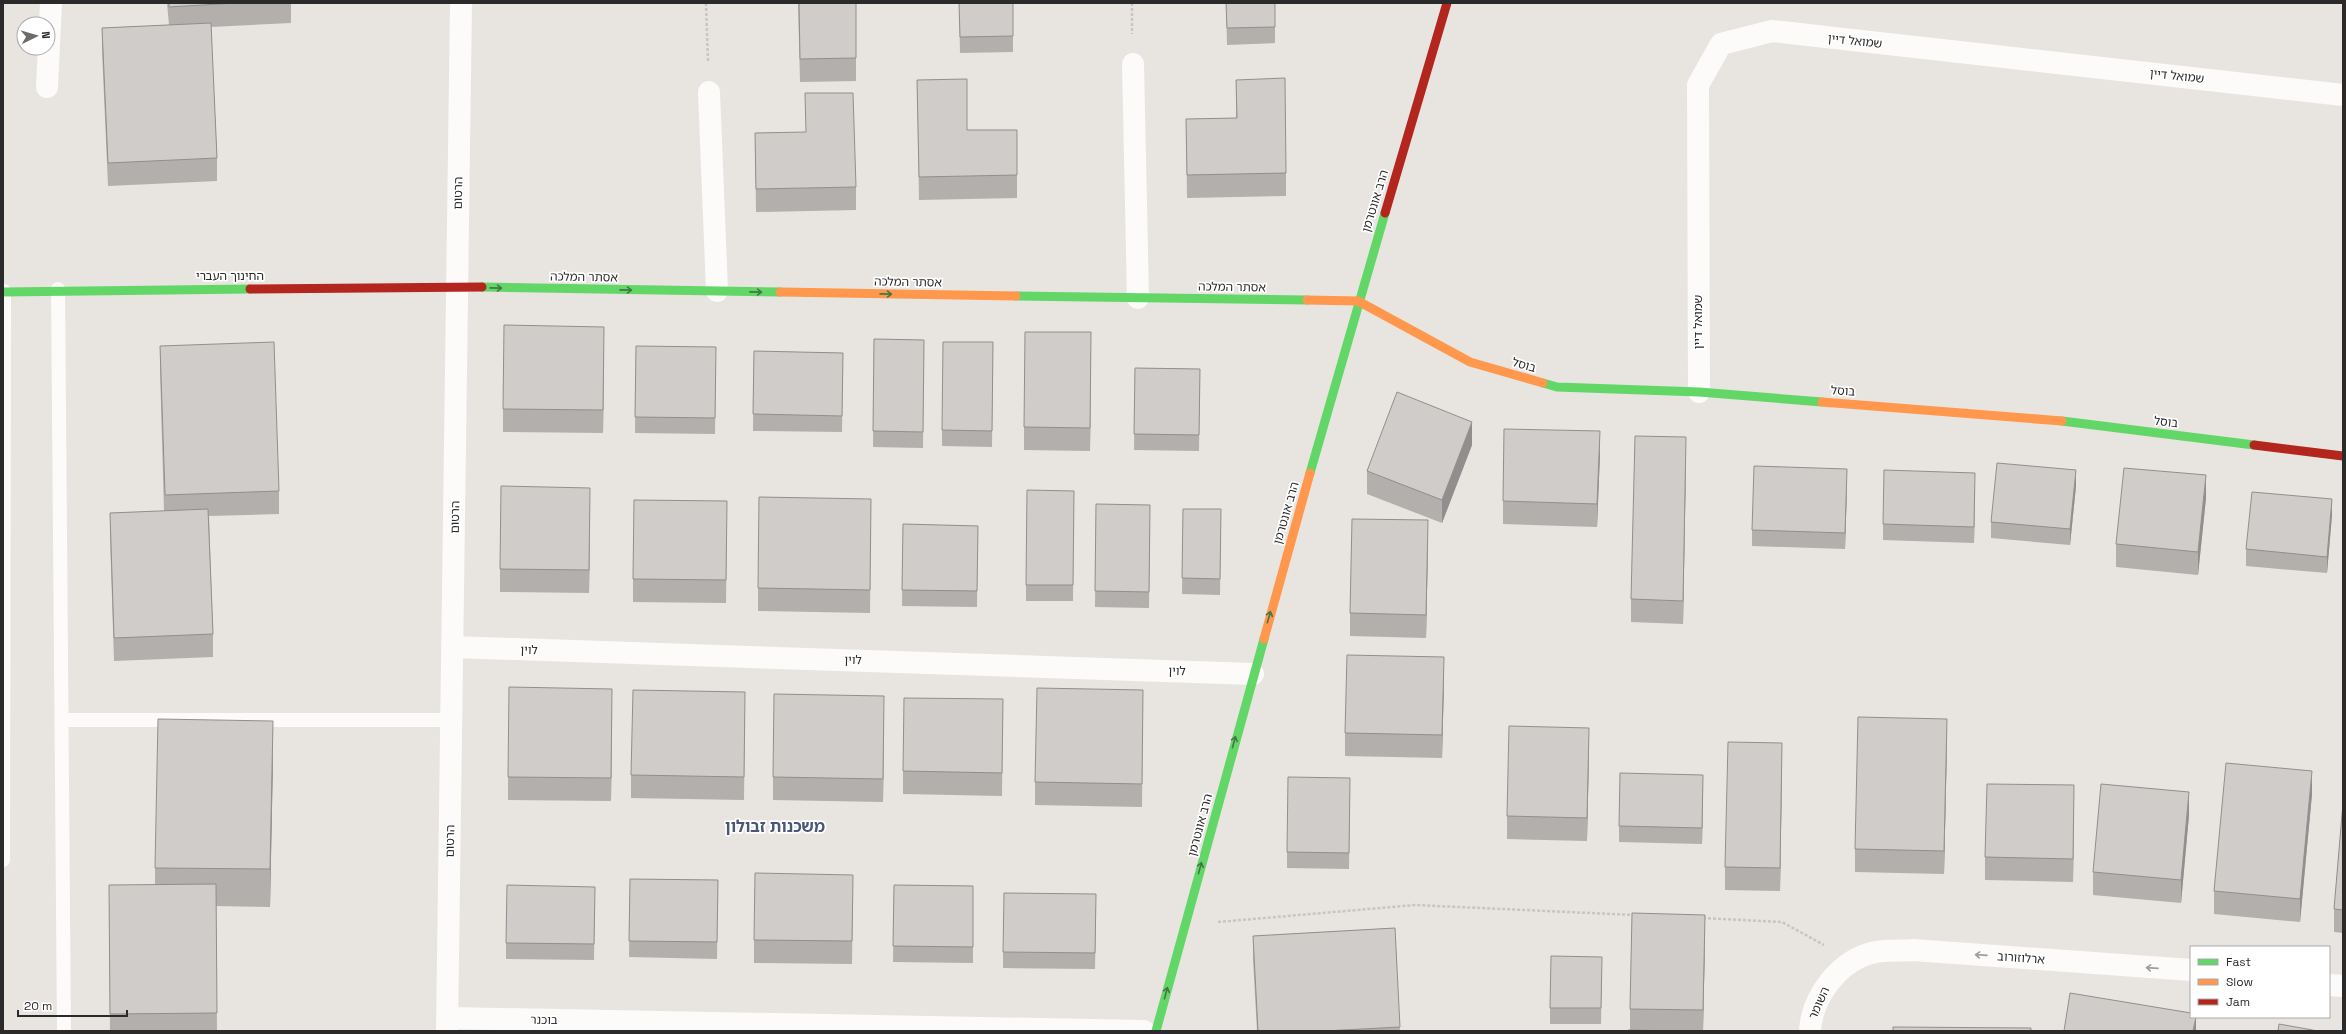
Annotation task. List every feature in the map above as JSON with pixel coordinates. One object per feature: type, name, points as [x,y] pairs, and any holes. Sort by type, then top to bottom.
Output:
[{"type":"street","points":[[47,87],[51,3]]},
{"type":"street","name":"הרטום","points":[[447,1025],[461,3]]},
{"type":"street","name":"הרב אונטרמן","points":[[1156,1031],[1253,674],[1358,301],[1447,3]]},
{"type":"street","name":"שמואל דיין","points":[[1699,392],[1698,86],[1721,44],[1772,31],[2343,95]]},
{"type":"street","points":[[1133,64],[1138,298]]},
{"type":"street","points":[[709,92],[717,291]]},
{"type":"street","name":"החינוך העברי","points":[[4,292],[58,289],[457,287]]},
{"type":"street","name":"אסתר המלכה","points":[[457,287],[1358,301]]},
{"type":"street","name":"בוסל","points":[[1358,301],[1470,362],[1557,387],[1699,392],[2047,419],[2343,456]]},
{"type":"street","name":"לוין","points":[[453,647],[1253,674]]},
{"type":"street","name":"ארלוזורוב","points":[[1853,961],[1876,952],[1913,950],[2190,970]]},
{"type":"street","name":"השומר","points":[[1810,1031],[1810,1020],[1826,984],[1853,961]]},
{"type":"street","points":[[2330,985],[2343,986]]},
{"type":"street","name":"בוכנר","points":[[447,1025],[1144,1031]]},
{"type":"lane","points":[[58,289],[64,1031]]},
{"type":"lane","points":[[3,860],[4,292]]},
{"type":"lane","points":[[62,720],[452,720]]},
{"type":"path","points":[[706,3],[709,92]]},
{"type":"path","points":[[1185,924],[1415,905],[1639,915]]},
{"type":"path","points":[[1694,918],[1782,922],[1853,961]]},
{"type":"building","points":[[169,3],[236,3],[169,7]]},
{"type":"building","points":[[799,3],[856,3],[856,58],[800,59]]},
{"type":"building","points":[[959,3],[1013,3],[1013,36],[960,37]]},
{"type":"building","points":[[1226,3],[1275,3],[1275,27],[1227,28]]},
{"type":"building","points":[[211,23],[217,158],[108,163],[102,28]]},
{"type":"building","points":[[1285,78],[1286,173],[1187,175],[1186,119],[1237,118],[1236,80]]},
{"type":"building","points":[[967,79],[967,130],[1017,130],[1017,175],[919,177],[917,80]]},
{"type":"building","points":[[805,93],[853,93],[856,187],[756,189],[755,133],[806,132]]},
{"type":"building","points":[[504,325],[604,327],[603,410],[503,409]]},
{"type":"building","points":[[1025,332],[1091,332],[1090,428],[1024,427]]},
{"type":"building","points":[[874,339],[924,340],[923,432],[873,431]]},
{"type":"building","points":[[274,342],[279,491],[165,495],[160,346]]},
{"type":"building","points":[[943,342],[993,342],[992,431],[942,430]]},
{"type":"building","points":[[636,346],[716,347],[715,418],[635,417]]},
{"type":"building","points":[[754,351],[843,353],[842,416],[753,414]]},
{"type":"building","points":[[1135,368],[1200,369],[1199,435],[1134,434]]},
{"type":"building","points":[[1397,392],[1472,422],[1442,500],[1367,471]]},
{"type":"building","points":[[1504,429],[1600,431],[1597,504],[1503,501]]},
{"type":"building","points":[[1635,436],[1686,437],[1683,601],[1631,599]]},
{"type":"building","points":[[1997,463],[2076,470],[2070,529],[1991,522]]},
{"type":"building","points":[[1754,466],[1847,469],[1845,533],[1752,530]]},
{"type":"building","points":[[2124,468],[2206,475],[2198,552],[2116,544]]},
{"type":"building","points":[[1884,470],[1975,473],[1974,527],[1883,524]]},
{"type":"building","points":[[501,486],[590,488],[589,570],[500,569]]},
{"type":"building","points":[[1027,490],[1074,491],[1073,585],[1026,585]]},
{"type":"building","points":[[2252,492],[2332,499],[2327,557],[2246,549]]},
{"type":"building","points":[[759,497],[871,499],[870,590],[758,588]]},
{"type":"building","points":[[634,500],[727,501],[726,580],[633,579]]},
{"type":"building","points":[[1096,504],[1150,505],[1149,592],[1095,591]]},
{"type":"building","points":[[208,509],[213,634],[114,638],[110,513]]},
{"type":"building","points":[[1183,509],[1221,509],[1220,579],[1182,578]]},
{"type":"building","points":[[1352,519],[1428,520],[1426,615],[1350,613]]},
{"type":"building","points":[[903,524],[978,526],[977,591],[902,590]]},
{"type":"building","points":[[1347,655],[1444,657],[1442,735],[1345,733]]},
{"type":"building","points":[[509,687],[612,689],[611,778],[508,777]]},
{"type":"building","points":[[1037,688],[1143,690],[1142,784],[1035,782]]},
{"type":"building","points":[[633,690],[745,692],[744,777],[631,775]]},
{"type":"building","points":[[774,694],[884,696],[883,779],[773,777]]},
{"type":"building","points":[[904,698],[1003,699],[1002,773],[903,771]]},
{"type":"building","points":[[1858,717],[1947,719],[1944,851],[1855,849]]},
{"type":"building","points":[[158,719],[273,721],[270,869],[155,868]]},
{"type":"building","points":[[1509,726],[1589,728],[1587,818],[1507,816]]},
{"type":"building","points":[[1728,742],[1782,743],[1780,868],[1725,867]]},
{"type":"building","points":[[2226,763],[2312,771],[2300,899],[2214,891]]},
{"type":"building","points":[[1620,773],[1703,775],[1702,828],[1619,826]]},
{"type":"building","points":[[1288,777],[1350,778],[1349,853],[1287,852]]},
{"type":"building","points":[[1987,784],[2074,785],[2073,859],[1985,857]]},
{"type":"building","points":[[2101,784],[2189,792],[2181,880],[2093,872]]},
{"type":"building","points":[[2343,803],[2343,910],[2334,909]]},
{"type":"building","points":[[755,873],[853,875],[852,941],[754,940]]},
{"type":"building","points":[[630,879],[718,880],[717,942],[629,941]]},
{"type":"building","points":[[216,884],[217,1013],[110,1014],[109,885]]},
{"type":"building","points":[[507,885],[595,887],[594,944],[506,943]]},
{"type":"building","points":[[894,885],[973,886],[973,947],[893,946]]},
{"type":"building","points":[[1004,893],[1096,894],[1095,953],[1003,952]]},
{"type":"building","points":[[1632,913],[1705,915],[1703,1010],[1630,1009]]},
{"type":"building","points":[[1395,928],[1400,1027],[1324,1031],[1258,1031],[1253,936]]},
{"type":"building","points":[[1551,956],[1602,957],[1601,1008],[1550,1008]]},
{"type":"building","points":[[2070,993],[2190,1013],[2190,1018],[2196,1018],[2193,1031],[2064,1031]]},
{"type":"building","points":[[2279,1024],[2318,1031],[2278,1031]]},
{"type":"building","points":[[1893,1027],[2031,1028],[2031,1031],[1893,1031]]},
{"type":"building","points":[[1628,1030],[1675,1031],[1628,1031]]},
{"type":"traffic: fast","points":[[1310,473],[1385,213]]},
{"type":"traffic: fast","points":[[482,287],[780,292]]},
{"type":"traffic: fast","points":[[3,292],[250,289]]},
{"type":"traffic: fast","points":[[1016,296],[1307,300]]},
{"type":"traffic: fast","points":[[1543,383],[1557,387],[1699,392],[1822,402]]},
{"type":"traffic: fast","points":[[2062,421],[2254,445]]},
{"type":"traffic: fast","points":[[1156,1031],[1264,639]]},
{"type":"traffic: slow","points":[[780,292],[1016,296]]},
{"type":"traffic: slow","points":[[1307,300],[1358,301],[1470,362],[1543,383]]},
{"type":"traffic: slow","points":[[1822,402],[2062,421]]},
{"type":"traffic: slow","points":[[1264,639],[1310,473]]},
{"type":"traffic: jam","points":[[1385,213],[1447,3]]},
{"type":"traffic: jam","points":[[250,289],[482,287]]},
{"type":"traffic: jam","points":[[2254,445],[2343,456]]},
{"type":"district","name":"משכנות זבולון","points":[[775,826]]}]
